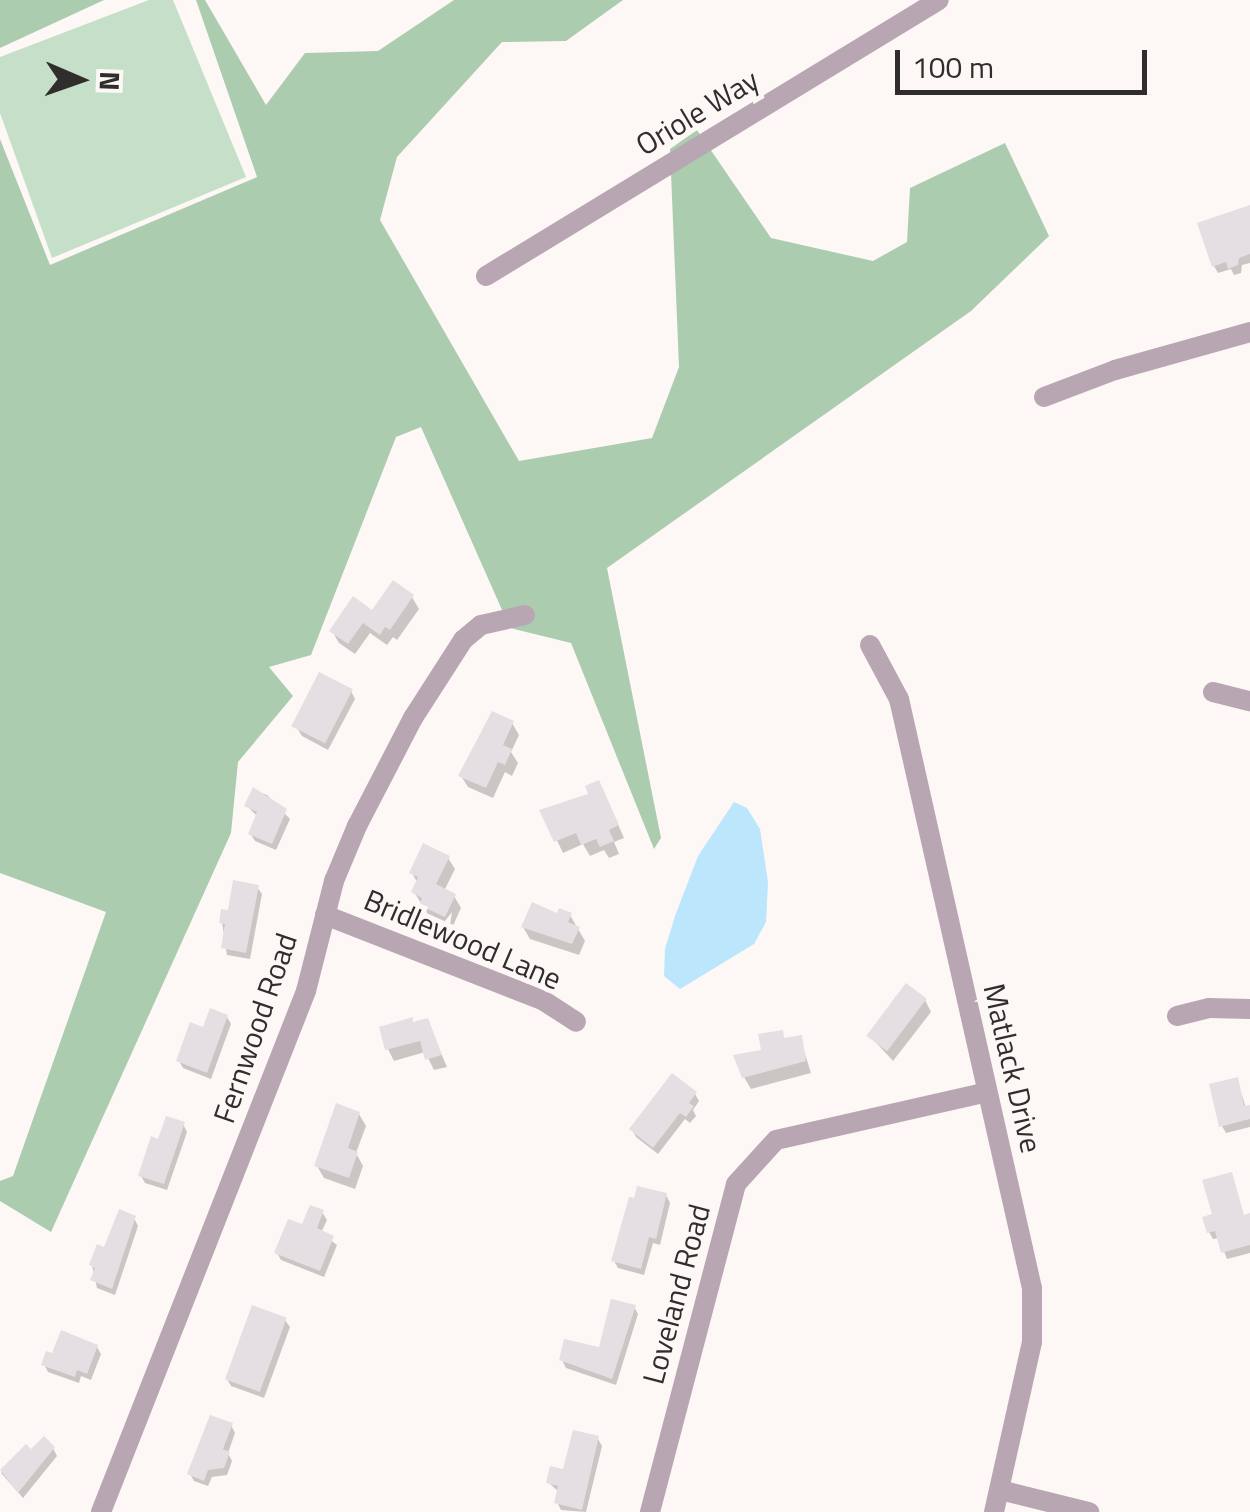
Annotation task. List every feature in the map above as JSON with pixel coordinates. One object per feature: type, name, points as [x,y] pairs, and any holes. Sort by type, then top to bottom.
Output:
[{"type":"street","name":"Oriole Way","points":[[486,276],[939,0]]},
{"type":"street","points":[[1044,397],[1115,370],[1250,332]]},
{"type":"street","name":"Fernwood Road","points":[[101,1512],[306,990],[325,915],[357,826],[451,656],[481,625],[525,615]]},
{"type":"street","name":"Matlack Drive","points":[[870,645],[899,699],[1032,1288],[1032,1342],[994,1512]]},
{"type":"street","points":[[1214,692],[1250,701]]},
{"type":"street","name":"Bridlewood Lane","points":[[325,915],[544,1001],[576,1022]]},
{"type":"street","points":[[1177,1016],[1209,1008],[1250,1009]]},
{"type":"street","name":"Loveland Road","points":[[650,1512],[736,1184],[776,1140],[988,1092]]},
{"type":"street","points":[[1000,1490],[1089,1512]]},
{"type":"green space","points":[[0,0],[104,0],[0,48]]},
{"type":"green space","points":[[149,0],[173,0],[246,177],[52,258],[0,113],[0,57]]},
{"type":"green space","points":[[196,0],[205,0],[266,105],[305,53],[378,51],[454,0],[623,0],[566,41],[502,42],[397,157],[380,220],[519,461],[652,438],[679,367],[670,149],[697,130],[771,238],[873,261],[907,242],[910,188],[1005,143],[1049,236],[971,311],[607,568],[661,838],[654,849],[571,643],[510,628],[421,427],[396,437],[311,655],[269,667],[293,696],[238,762],[231,833],[51,1232],[0,1201],[0,1181],[13,1176],[106,912],[0,873],[0,139],[50,265],[257,177]]},
{"type":"water","points":[[734,802],[747,808],[760,829],[768,882],[766,922],[754,944],[680,989],[664,976],[665,949],[698,856]]},
{"type":"building","points":[[1250,205],[1250,254],[1228,269],[1226,262],[1212,267],[1197,223]]},
{"type":"building","points":[[393,580],[414,595],[390,630],[385,627],[380,635],[363,623],[348,644],[329,631],[353,596],[372,610]]},
{"type":"building","points":[[319,672],[353,689],[325,744],[291,726]]},
{"type":"building","points":[[492,711],[514,721],[503,745],[512,749],[505,765],[498,762],[486,788],[458,776]]},
{"type":"building","points":[[599,780],[619,825],[609,830],[614,841],[600,847],[596,839],[581,845],[576,833],[554,842],[539,810],[588,794],[585,786]]},
{"type":"building","points":[[253,787],[287,809],[272,844],[248,834],[257,812],[244,806]]},
{"type":"building","points":[[423,843],[450,856],[436,884],[456,894],[445,917],[419,905],[422,898],[411,892],[418,877],[409,873]]},
{"type":"building","points":[[233,880],[259,885],[246,953],[221,948],[225,924],[219,923],[221,909],[228,910]]},
{"type":"building","points":[[532,902],[557,913],[559,908],[572,913],[568,922],[580,927],[572,944],[521,927]]},
{"type":"building","points":[[906,983],[927,999],[887,1051],[866,1036]]},
{"type":"building","points":[[210,1008],[228,1015],[207,1073],[176,1061],[190,1022],[203,1027]]},
{"type":"building","points":[[413,1017],[413,1022],[428,1018],[442,1055],[425,1060],[420,1041],[385,1050],[379,1027]]},
{"type":"building","points":[[783,1030],[784,1038],[802,1035],[806,1061],[742,1078],[733,1055],[761,1050],[758,1034]]},
{"type":"building","points":[[672,1073],[697,1092],[689,1103],[694,1106],[686,1117],[680,1113],[653,1148],[629,1129]]},
{"type":"building","points":[[1238,1077],[1244,1106],[1250,1105],[1250,1119],[1219,1127],[1209,1084]]},
{"type":"building","points":[[336,1103],[360,1112],[348,1148],[358,1152],[349,1178],[314,1166]]},
{"type":"building","points":[[166,1116],[185,1122],[164,1184],[138,1176],[151,1136],[158,1139]]},
{"type":"building","points":[[1232,1172],[1244,1215],[1250,1213],[1250,1245],[1221,1253],[1215,1231],[1207,1233],[1202,1217],[1212,1214],[1202,1180]]},
{"type":"building","points":[[637,1186],[667,1193],[656,1239],[649,1237],[641,1269],[611,1261],[629,1197],[634,1198]]},
{"type":"building","points":[[310,1205],[324,1210],[317,1228],[334,1236],[320,1271],[274,1253],[288,1219],[302,1224]]},
{"type":"building","points":[[119,1209],[136,1216],[112,1289],[90,1280],[95,1268],[89,1265],[97,1244],[104,1247]]},
{"type":"building","points":[[611,1299],[636,1305],[612,1379],[559,1360],[564,1339],[599,1347]]},
{"type":"building","points":[[252,1305],[287,1318],[260,1392],[225,1379]]},
{"type":"building","points":[[61,1330],[98,1345],[87,1374],[77,1370],[75,1377],[41,1365],[46,1351],[52,1353]]},
{"type":"building","points":[[210,1415],[233,1423],[223,1449],[230,1452],[224,1468],[208,1470],[204,1481],[187,1474]]},
{"type":"building","points":[[573,1430],[599,1436],[582,1510],[554,1503],[558,1486],[546,1483],[550,1466],[563,1469]]},
{"type":"building","points":[[44,1436],[55,1447],[18,1493],[0,1470],[26,1444],[31,1449]]}]
